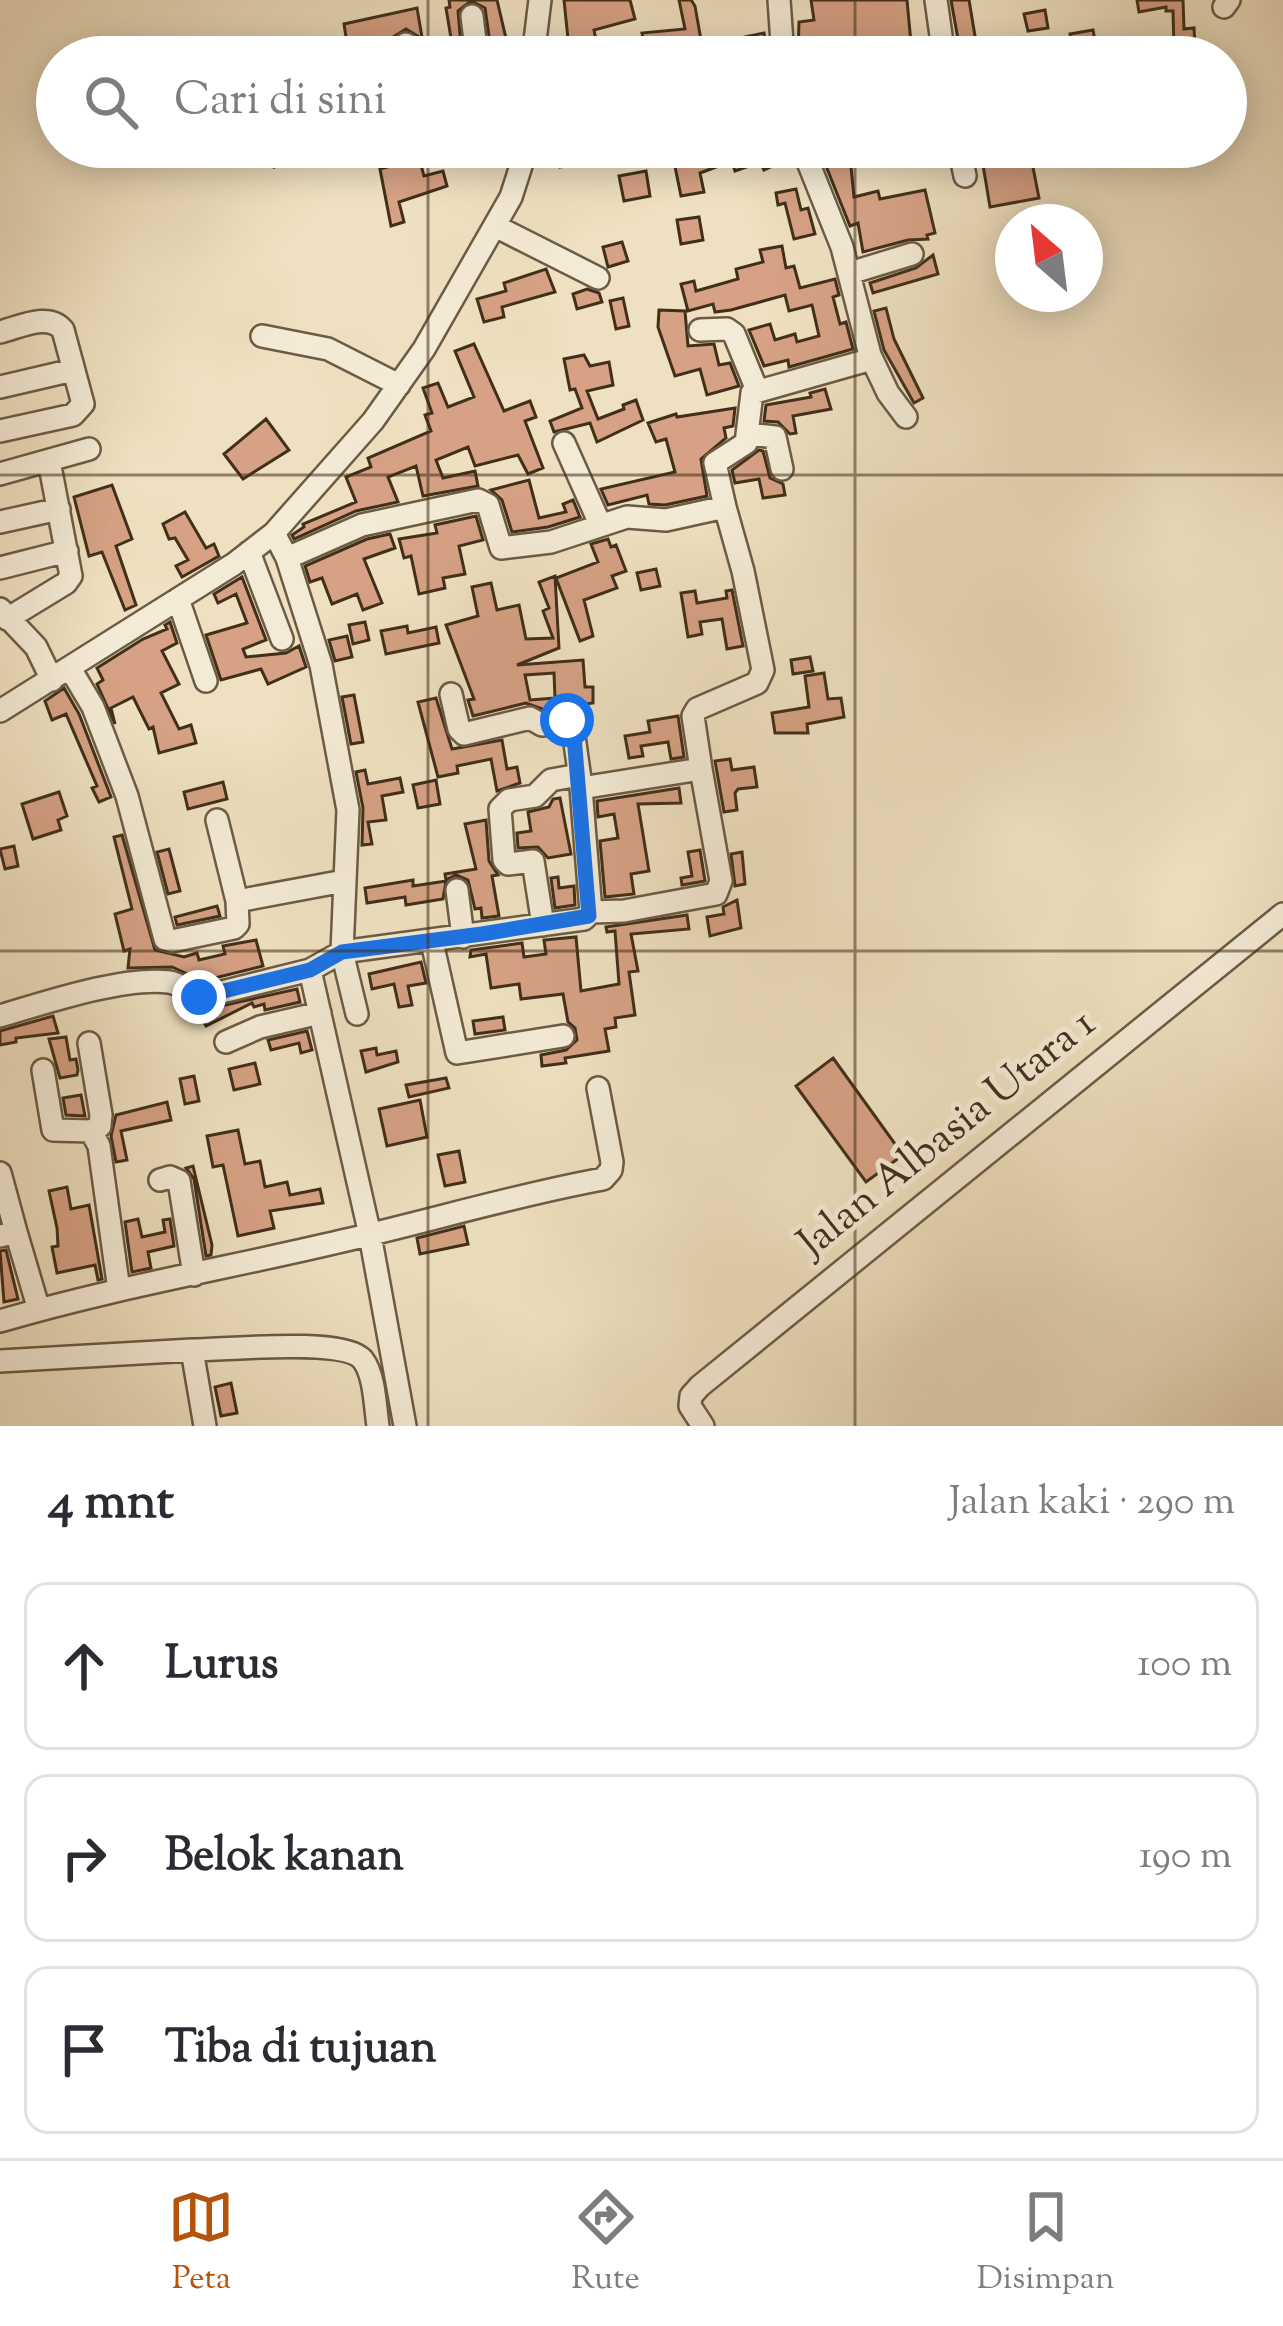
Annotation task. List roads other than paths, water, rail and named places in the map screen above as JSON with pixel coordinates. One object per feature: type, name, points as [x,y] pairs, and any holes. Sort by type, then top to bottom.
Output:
[{"type":"street","points":[[536,36],[541,0]]},
{"type":"street","points":[[779,0],[782,36]]},
{"type":"street","points":[[936,0],[941,36]]},
{"type":"street","points":[[472,16],[474,36]]},
{"type":"street","points":[[0,684],[3,710],[274,533],[399,386],[443,319],[516,186],[521,168]]},
{"type":"street","points":[[810,168],[850,273],[870,355],[887,393],[906,417]]},
{"type":"street","points":[[963,168],[965,176]]},
{"type":"street","points":[[495,226],[598,278]]},
{"type":"street","points":[[850,273],[912,254]]},
{"type":"street","points":[[0,332],[55,321],[63,330],[83,404],[77,413],[0,431]]},
{"type":"street","points":[[700,330],[727,329],[734,334],[757,389]]},
{"type":"street","points":[[262,336],[328,350],[399,386]]},
{"type":"street","points":[[0,1016],[60,998],[145,982],[177,983],[202,997],[310,970],[342,952],[584,919],[591,912],[624,911],[716,894],[722,881],[693,716],[697,709],[757,683],[763,670],[715,463],[742,447],[748,434],[749,401],[757,389],[865,361],[870,355]]},
{"type":"street","points":[[0,387],[73,370]]},
{"type":"street","points":[[748,434],[775,437],[782,469]]},
{"type":"street","points":[[564,443],[599,524]]},
{"type":"street","points":[[0,474],[89,449]]},
{"type":"street","points":[[49,460],[69,579],[3,614],[93,707],[127,796],[165,938],[236,928],[237,901],[218,820]]},
{"type":"street","points":[[286,558],[362,525],[478,500],[488,505],[501,548],[550,542],[627,518],[666,520],[725,507]]},
{"type":"street","points":[[0,522],[59,509]]},
{"type":"street","points":[[274,533],[321,665],[348,810],[342,952],[357,1014]]},
{"type":"street","points":[[0,568],[67,551]]},
{"type":"street","points":[[249,553],[282,640]]},
{"type":"street","points":[[178,599],[206,681]]},
{"type":"street","points":[[451,694],[464,734],[530,718],[542,725],[571,721],[591,912]]},
{"type":"street","points":[[544,925],[533,861],[508,864],[503,860],[500,809],[509,800],[535,796],[551,780],[701,769]]},
{"type":"street","points":[[237,901],[344,881]]},
{"type":"street","points":[[457,890],[463,937]]},
{"type":"street","name":"Jalan Albasia Utara 1","points":[[703,1426],[690,1406],[700,1386],[1283,914]]},
{"type":"street","points":[[432,942],[458,1053],[563,1036]]},
{"type":"street","points":[[310,970],[370,1235],[405,1426]]},
{"type":"street","points":[[226,1042],[260,1027],[320,1013]]},
{"type":"street","points":[[43,1070],[52,1129],[57,1133],[91,1131],[100,1126],[89,1043]]},
{"type":"street","points":[[0,1321],[370,1235],[523,1193],[605,1178],[612,1168],[598,1088]]},
{"type":"street","points":[[91,1131],[99,1146],[119,1290]]},
{"type":"street","points":[[0,1173],[8,1234],[39,1310]]},
{"type":"street","points":[[160,1180],[179,1181],[194,1275]]},
{"type":"street","points":[[0,1361],[192,1350],[314,1348],[353,1353],[366,1364],[378,1426]]},
{"type":"street","points":[[192,1350],[205,1426]]}]
